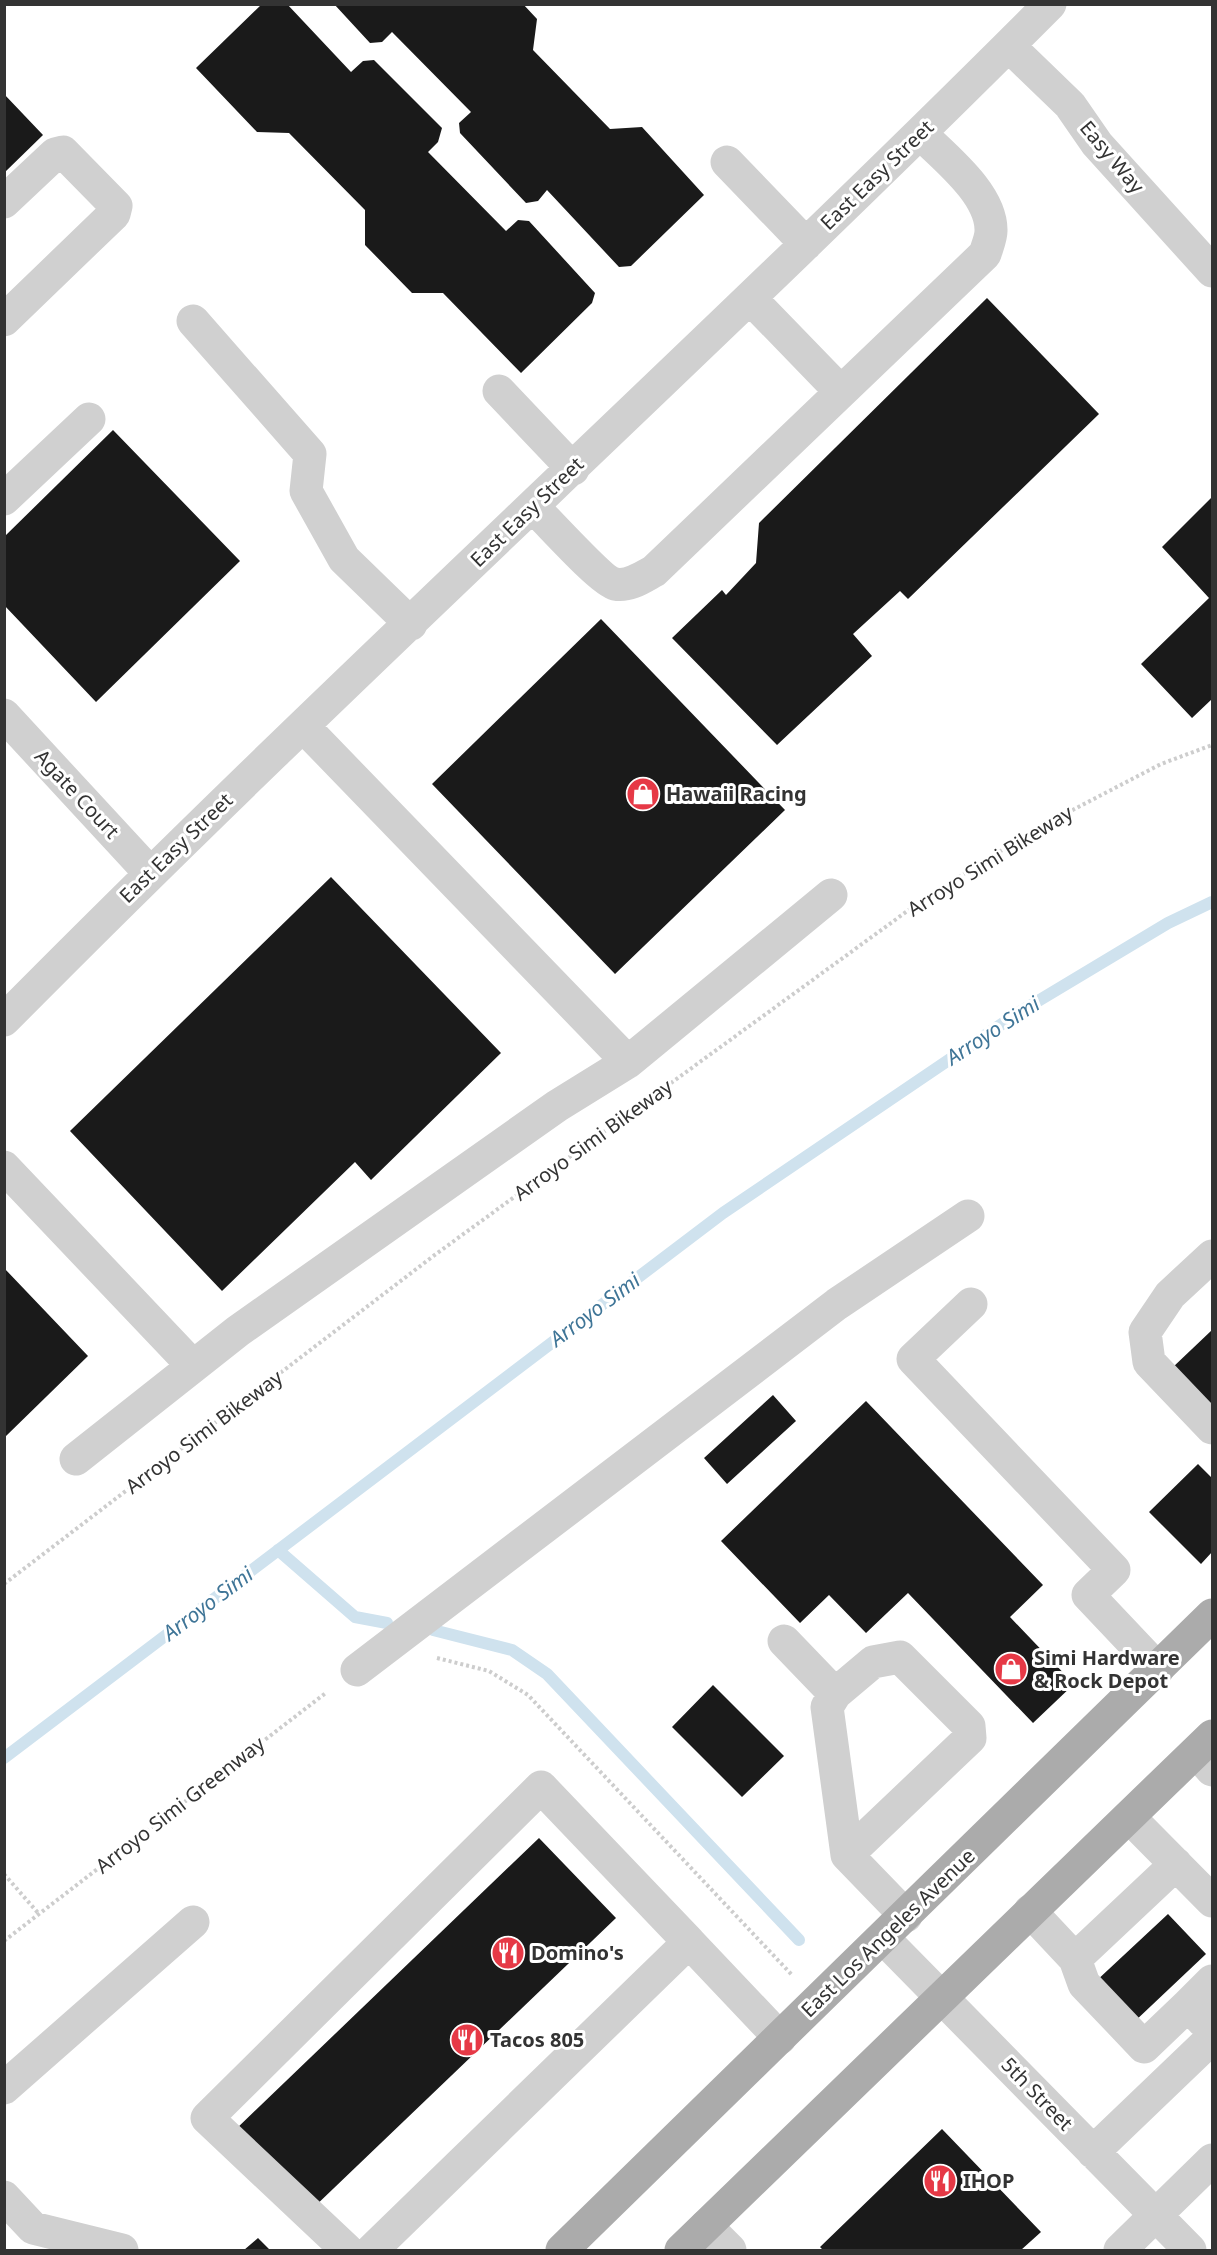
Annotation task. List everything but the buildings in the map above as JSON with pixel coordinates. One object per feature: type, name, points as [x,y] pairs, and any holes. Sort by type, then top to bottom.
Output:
[{"type":"main road","name":"East Los Angeles Avenue","points":[[562,2250],[1212,1615]]},
{"type":"main road","points":[[681,2250],[1129,1817],[1207,1752]]},
{"type":"street","name":"East Easy Street","points":[[4,1020],[150,873],[573,469],[1050,4]]},
{"type":"street","name":"Easy Way","points":[[1009,46],[1070,105],[1097,144],[1212,271]]},
{"type":"street","points":[[533,507],[614,584],[631,583],[654,571],[985,254],[991,230],[986,208],[971,184],[920,133]]},
{"type":"street","points":[[4,202],[55,154],[63,152],[116,206],[114,214],[4,320]]},
{"type":"street","points":[[727,162],[806,244]]},
{"type":"street","points":[[750,298],[841,392]]},
{"type":"street","points":[[193,321],[310,454],[306,491],[344,559],[411,624]]},
{"type":"street","points":[[499,391],[573,469]]},
{"type":"street","points":[[4,499],[89,419]]},
{"type":"street","name":"Agate Court","points":[[4,715],[150,873]]},
{"type":"street","points":[[303,726],[628,1062]]},
{"type":"street","points":[[76,1459],[238,1331],[557,1106],[628,1062],[831,895]]},
{"type":"street","points":[[4,1167],[193,1366]]},
{"type":"street","points":[[357,1670],[837,1304],[968,1216]]},
{"type":"street","points":[[1212,1256],[1170,1295],[1145,1332],[1149,1362],[1212,1428]]},
{"type":"street","points":[[971,1304],[913,1359],[1114,1570],[1088,1595],[1158,1669]]},
{"type":"street","points":[[784,1641],[834,1694]]},
{"type":"street","points":[[847,1856],[970,1738],[969,1726],[900,1657],[873,1662],[834,1694],[827,1707],[847,1856],[906,1916]]},
{"type":"street","points":[[347,2250],[207,2118],[541,1787],[780,2038]]},
{"type":"street","points":[[1129,1817],[1212,1900]]},
{"type":"street","points":[[1075,1959],[1176,1864]]},
{"type":"street","points":[[1030,1911],[1075,1959],[1084,1984],[1144,2047],[1212,1981]]},
{"type":"street","points":[[4,2088],[193,1922]]},
{"type":"street","name":"5th Street","points":[[883,1938],[1190,2250]]},
{"type":"street","points":[[372,2250],[689,1942]]},
{"type":"street","points":[[1188,2005],[1212,2032]]},
{"type":"street","points":[[1093,2152],[1212,2038]]},
{"type":"street","points":[[1120,2250],[1212,2160]]},
{"type":"street","points":[[4,2197],[33,2228],[122,2250]]},
{"type":"street","points":[[706,2226],[730,2250]]},
{"type":"path","name":"Arroyo Simi Bikeway","points":[[4,1584],[436,1254],[928,896],[1038,828],[1161,764],[1212,745]]},
{"type":"path","name":"Arroyo Simi Greenway","points":[[4,1941],[357,1670]]},
{"type":"path","points":[[4,1874],[39,1914]]},
{"type":"waterway","name":"Arroyo Simi","points":[[4,1758],[723,1213],[1018,1013],[1168,923],[1212,902]]},
{"type":"waterway","points":[[278,1550],[355,1617],[387,1623]]},
{"type":"waterway","points":[[433,1630],[512,1650],[547,1674],[799,1940]]},
{"type":"place","name":"Hawaii Racing","points":[[643,794]]},
{"type":"place","name":"Simi Hardware & Rock Depot","points":[[1011,1669]]},
{"type":"place","name":"Domino's","points":[[508,1953]]},
{"type":"place","name":"Tacos 805","points":[[467,2040]]},
{"type":"place","name":"IHOP","points":[[940,2181]]}]
